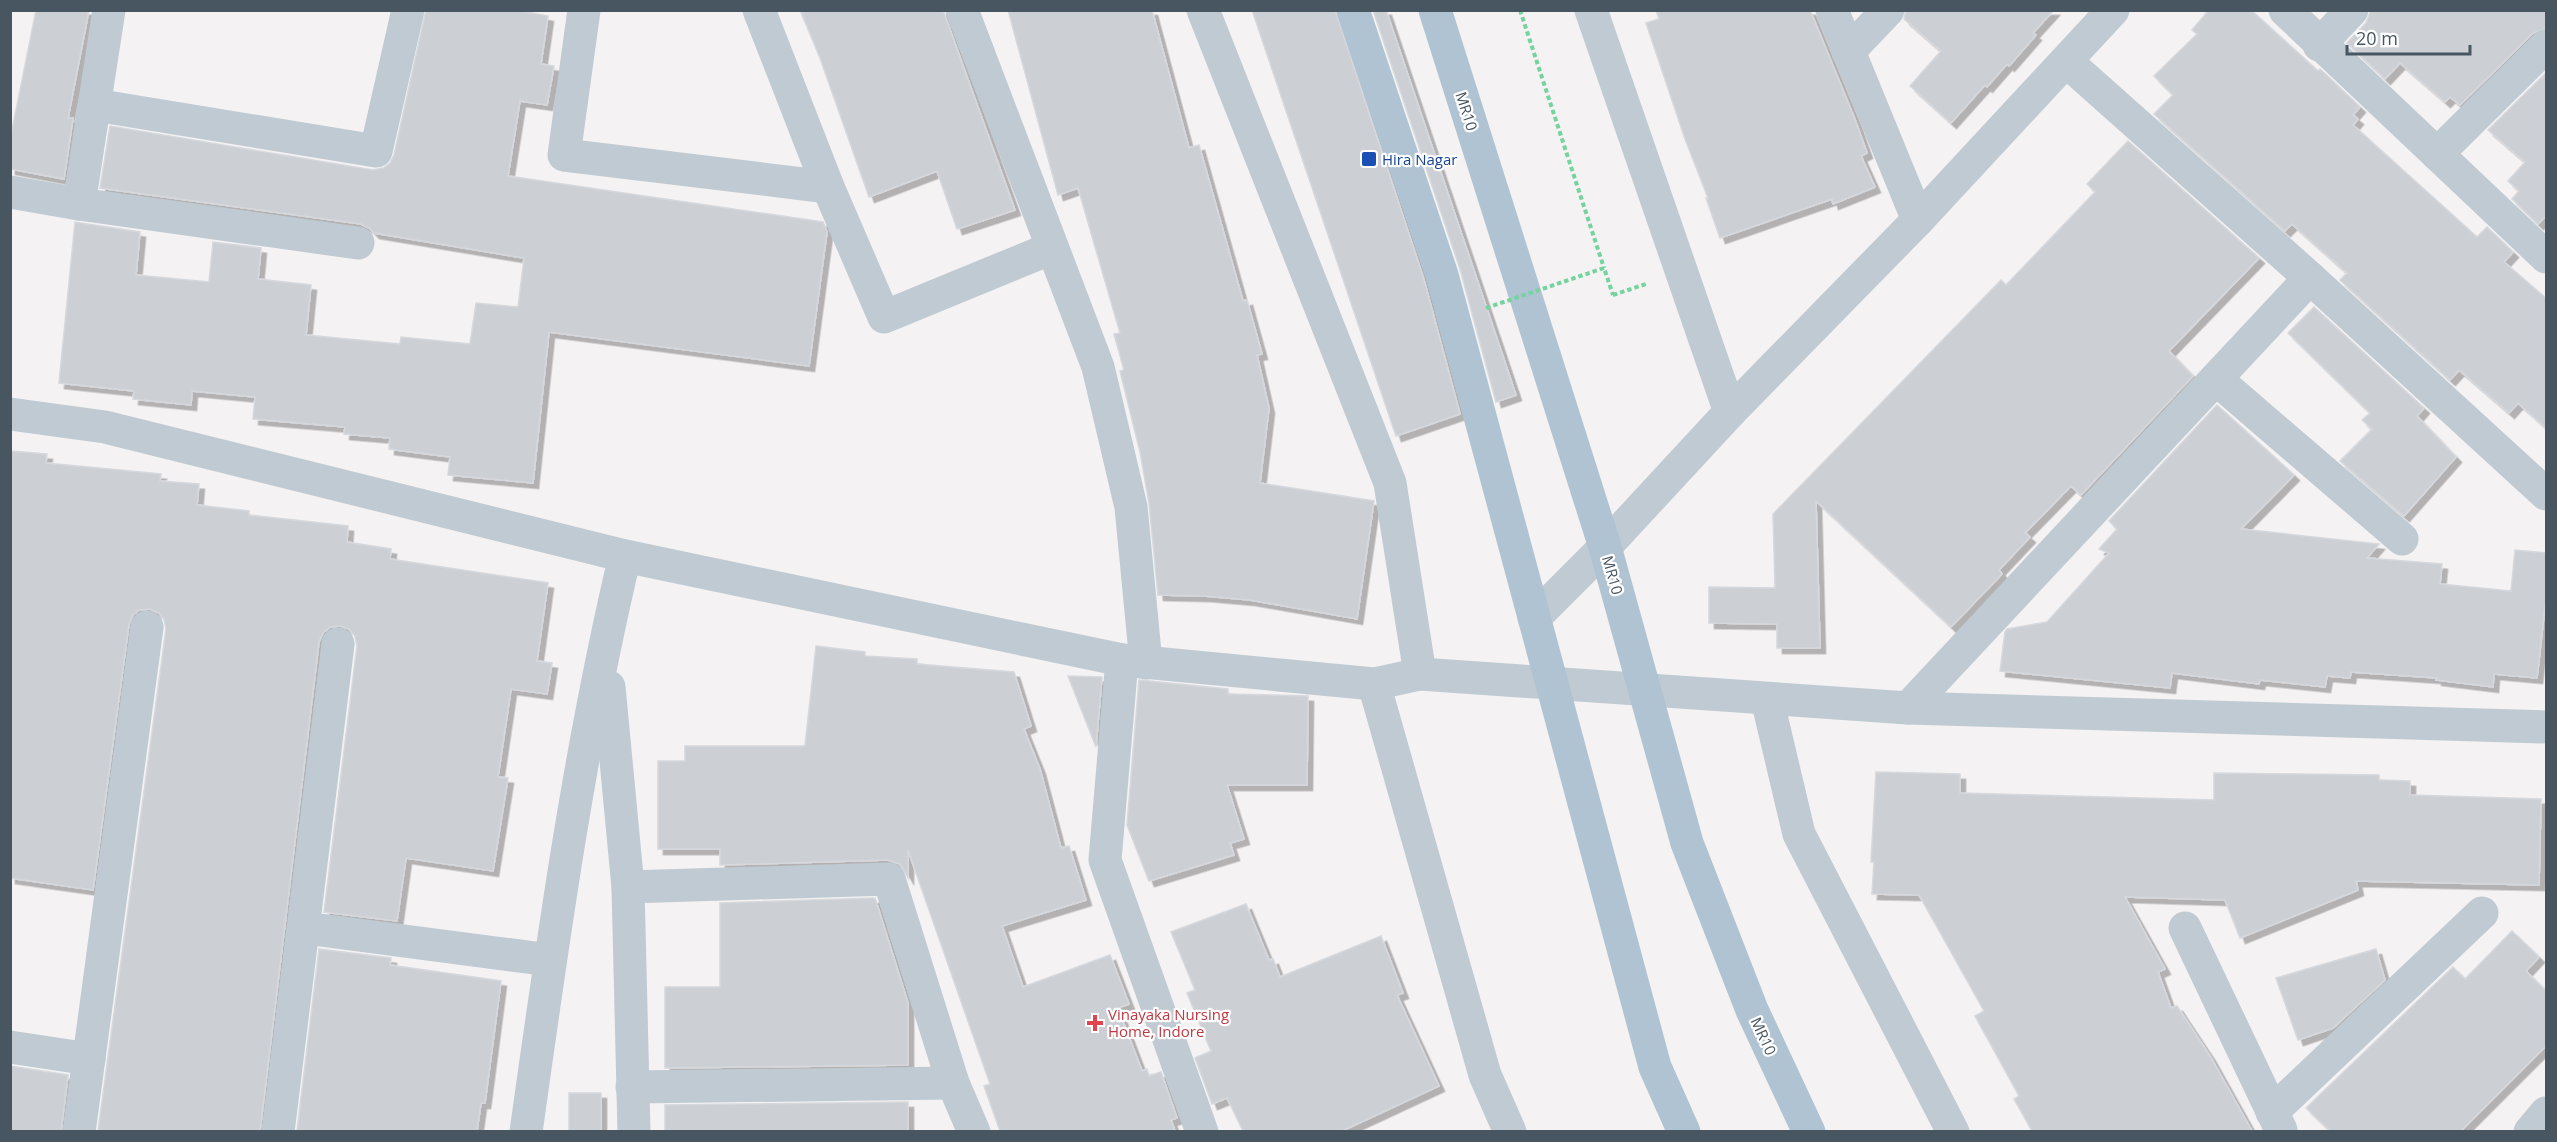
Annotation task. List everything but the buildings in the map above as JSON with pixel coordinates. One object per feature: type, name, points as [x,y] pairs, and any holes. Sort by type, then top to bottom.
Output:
[{"type":"main road","points":[[1353,10],[1442,275],[1654,1067],[1684,1131]]},
{"type":"main road","name":"MR10","points":[[1435,10],[1605,547],[1687,843],[1752,1010],[1809,1131]]},
{"type":"street","points":[[79,204],[109,10]]},
{"type":"street","points":[[95,105],[376,151],[408,10]]},
{"type":"street","points":[[584,10],[564,155],[828,187]]},
{"type":"street","points":[[759,10],[828,187],[884,317],[1052,248]]},
{"type":"street","points":[[962,10],[1098,367],[1131,507],[1134,662],[1105,860],[1202,1131]]},
{"type":"street","points":[[1203,10],[1390,483],[1420,674]]},
{"type":"street","points":[[1591,10],[1730,412]]},
{"type":"street","points":[[1832,10],[1918,220]]},
{"type":"street","points":[[1848,51],[1888,10]]},
{"type":"street","points":[[1534,618],[1605,547],[1730,412],[1918,220],[2113,10]]},
{"type":"street","points":[[2285,10],[2319,45],[2547,257]]},
{"type":"street","points":[[2319,45],[2352,10]]},
{"type":"street","points":[[2437,154],[2547,46]]},
{"type":"street","points":[[2066,61],[2310,278],[2547,494]]},
{"type":"street","points":[[10,192],[79,204],[358,243]]},
{"type":"street","points":[[1908,708],[2310,278]]},
{"type":"street","points":[[2216,379],[2402,539]]},
{"type":"street","points":[[10,414],[105,427],[625,556],[1134,662],[1374,684],[1420,674],[1908,708],[2547,727]]},
{"type":"street","points":[[526,1131],[550,960],[605,642],[625,556]]},
{"type":"street","points":[[79,1131],[147,627]]},
{"type":"street","points":[[605,642],[628,887],[634,1131]]},
{"type":"street","points":[[278,1131],[305,928],[338,644]]},
{"type":"street","points":[[1374,684],[1485,1075],[1510,1131]]},
{"type":"street","points":[[1767,699],[1799,834],[1953,1131]]},
{"type":"street","points":[[628,887],[889,879],[953,1083],[974,1131]]},
{"type":"street","points":[[2186,928],[2277,1122],[2482,913]]},
{"type":"street","points":[[305,928],[550,960]]},
{"type":"street","points":[[10,1047],[89,1059]]},
{"type":"street","points":[[632,1087],[953,1083]]},
{"type":"street","points":[[2530,1131],[2547,1113]]},
{"type":"path","points":[[1520,10],[1613,295]]},
{"type":"path","points":[[1486,308],[1604,268]]},
{"type":"place","name":"Hira Nagar","points":[[1369,159]]},
{"type":"place","name":"Vinayaka Nursing Home, Indore","points":[[1095,1023]]}]
